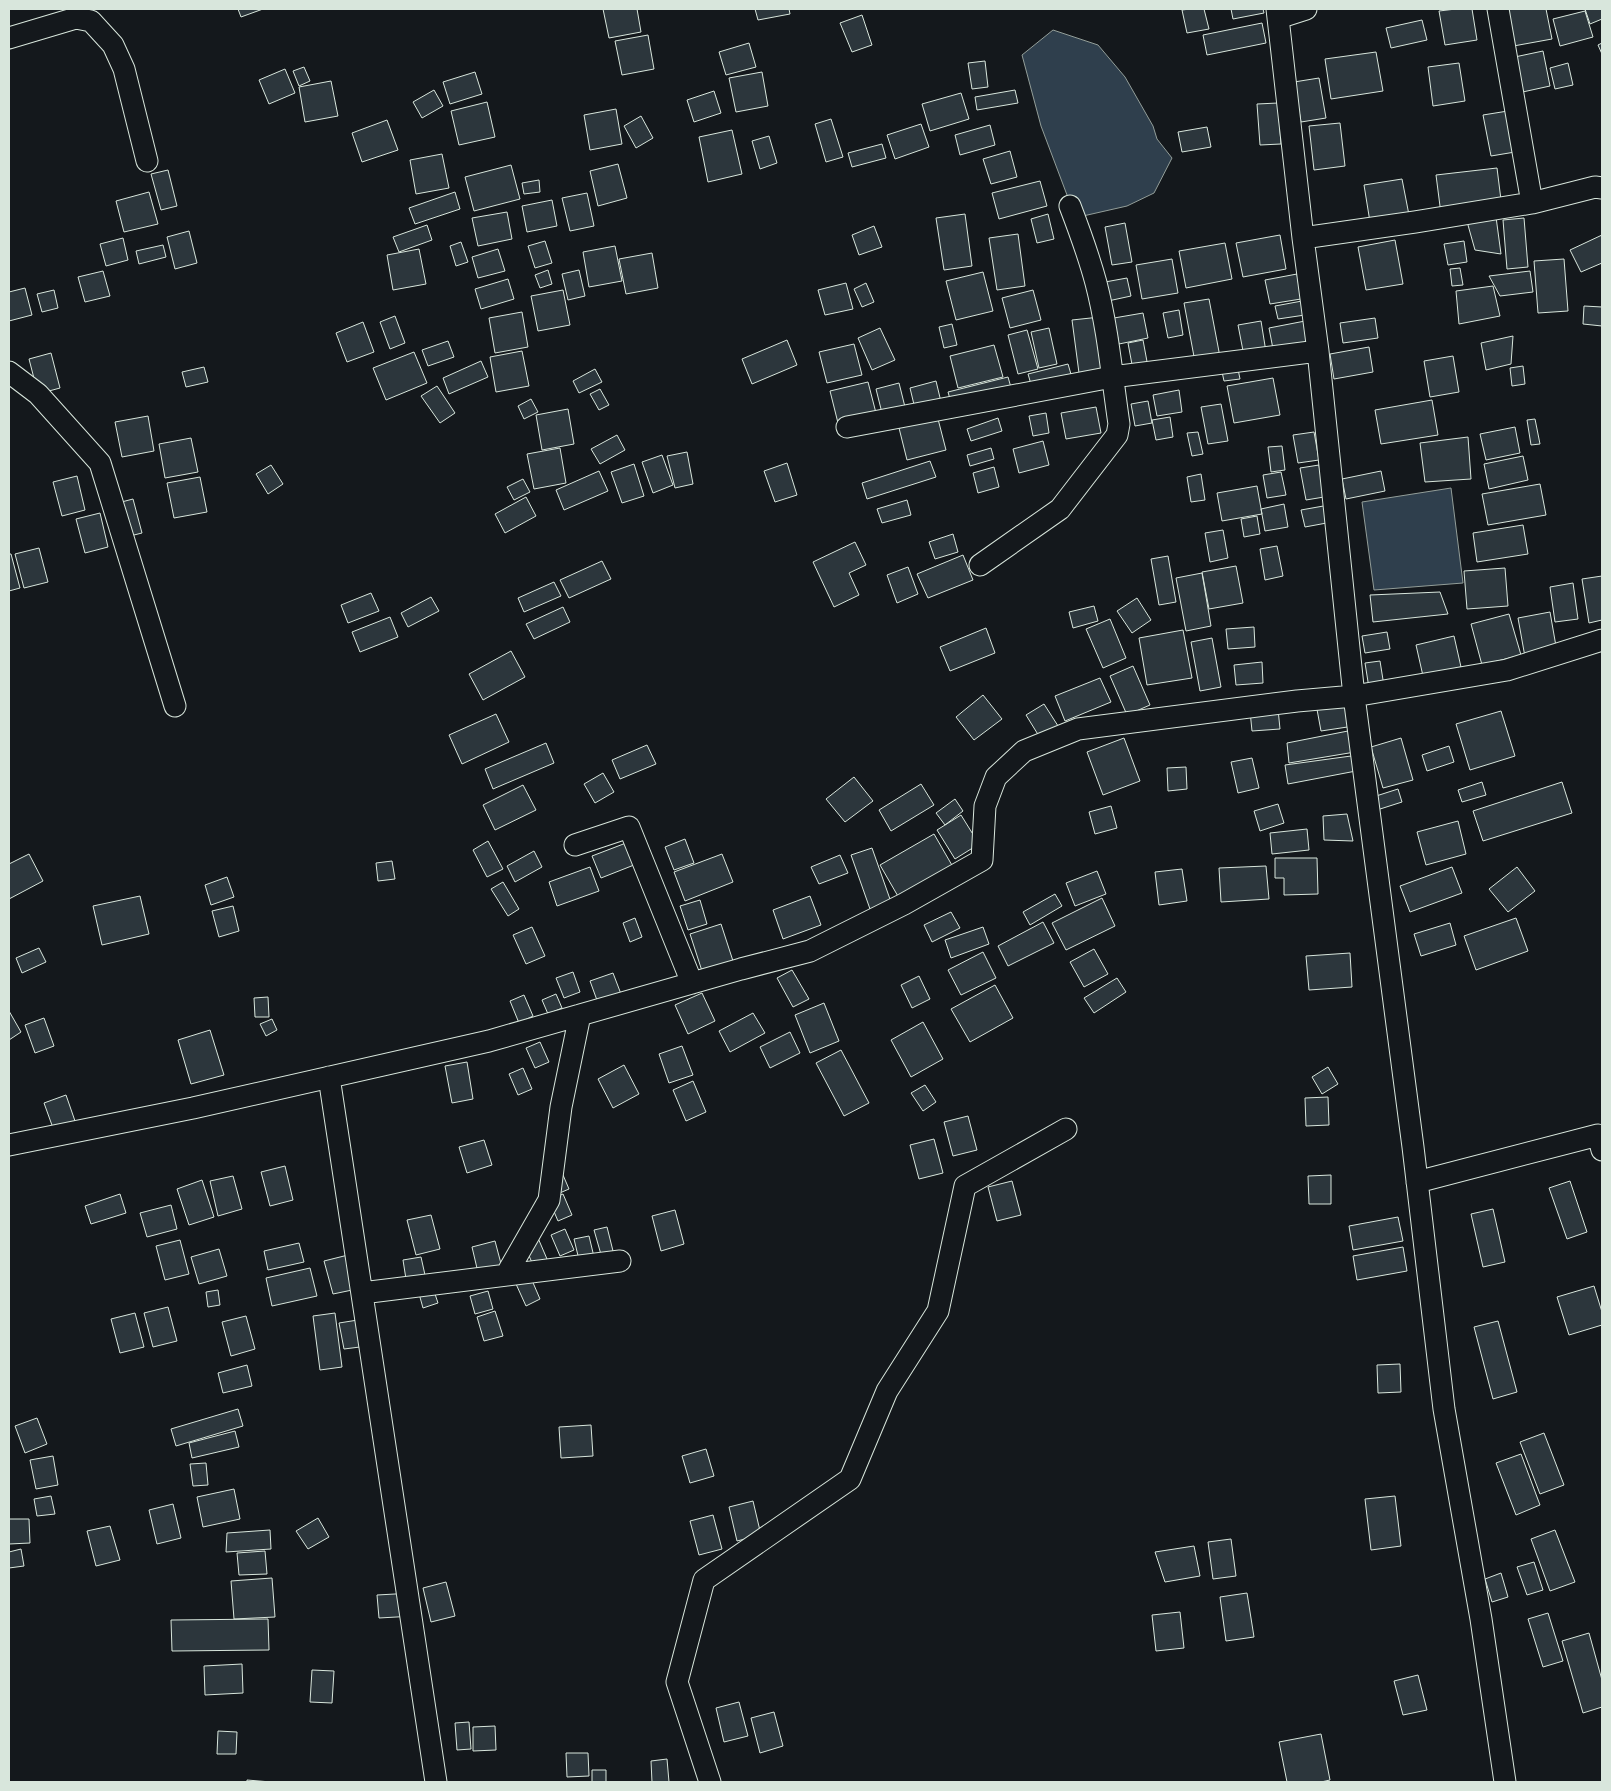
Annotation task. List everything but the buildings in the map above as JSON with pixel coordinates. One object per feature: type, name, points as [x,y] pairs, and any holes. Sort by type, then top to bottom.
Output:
[{"type":"street","points":[[1306,9],[1277,13],[1338,526],[1354,696],[1417,1182],[1444,1409],[1481,1619],[1504,1782]]},
{"type":"street","points":[[1498,9],[1532,203]]},
{"type":"street","points":[[9,38],[76,18],[91,21],[113,45],[124,69],[147,161]]},
{"type":"street","points":[[1303,238],[1532,203],[1595,187],[1602,188]]},
{"type":"street","points":[[980,565],[1060,509],[1117,434],[1119,424],[1108,341],[1096,284],[1079,228],[1070,206]]},
{"type":"street","points":[[847,427],[1112,377],[1318,352]]},
{"type":"street","points":[[9,372],[38,394],[100,464],[175,706]]},
{"type":"street","points":[[9,1145],[193,1108],[489,1041],[810,951],[904,904],[982,860],[985,806],[996,777],[1024,751],[1078,729],[1297,701],[1354,696],[1507,670],[1602,640]]},
{"type":"street","points":[[575,845],[629,827],[692,983]]},
{"type":"street","points":[[506,1275],[549,1200],[561,1107],[580,1015]]},
{"type":"street","points":[[329,1077],[436,1782]]},
{"type":"street","points":[[710,1782],[677,1682],[704,1580],[850,1479],[887,1391],[938,1311],[965,1186],[1066,1129]]},
{"type":"street","points":[[1417,1182],[1598,1135],[1602,1150]]},
{"type":"street","points":[[362,1293],[620,1261]]},
{"type":"water","points":[[1053,30],[1098,45],[1125,77],[1153,126],[1157,139],[1172,158],[1154,193],[1127,206],[1083,216],[1067,195],[1041,126],[1022,55]]},
{"type":"water","points":[[1451,488],[1463,583],[1374,590],[1362,502]]}]
